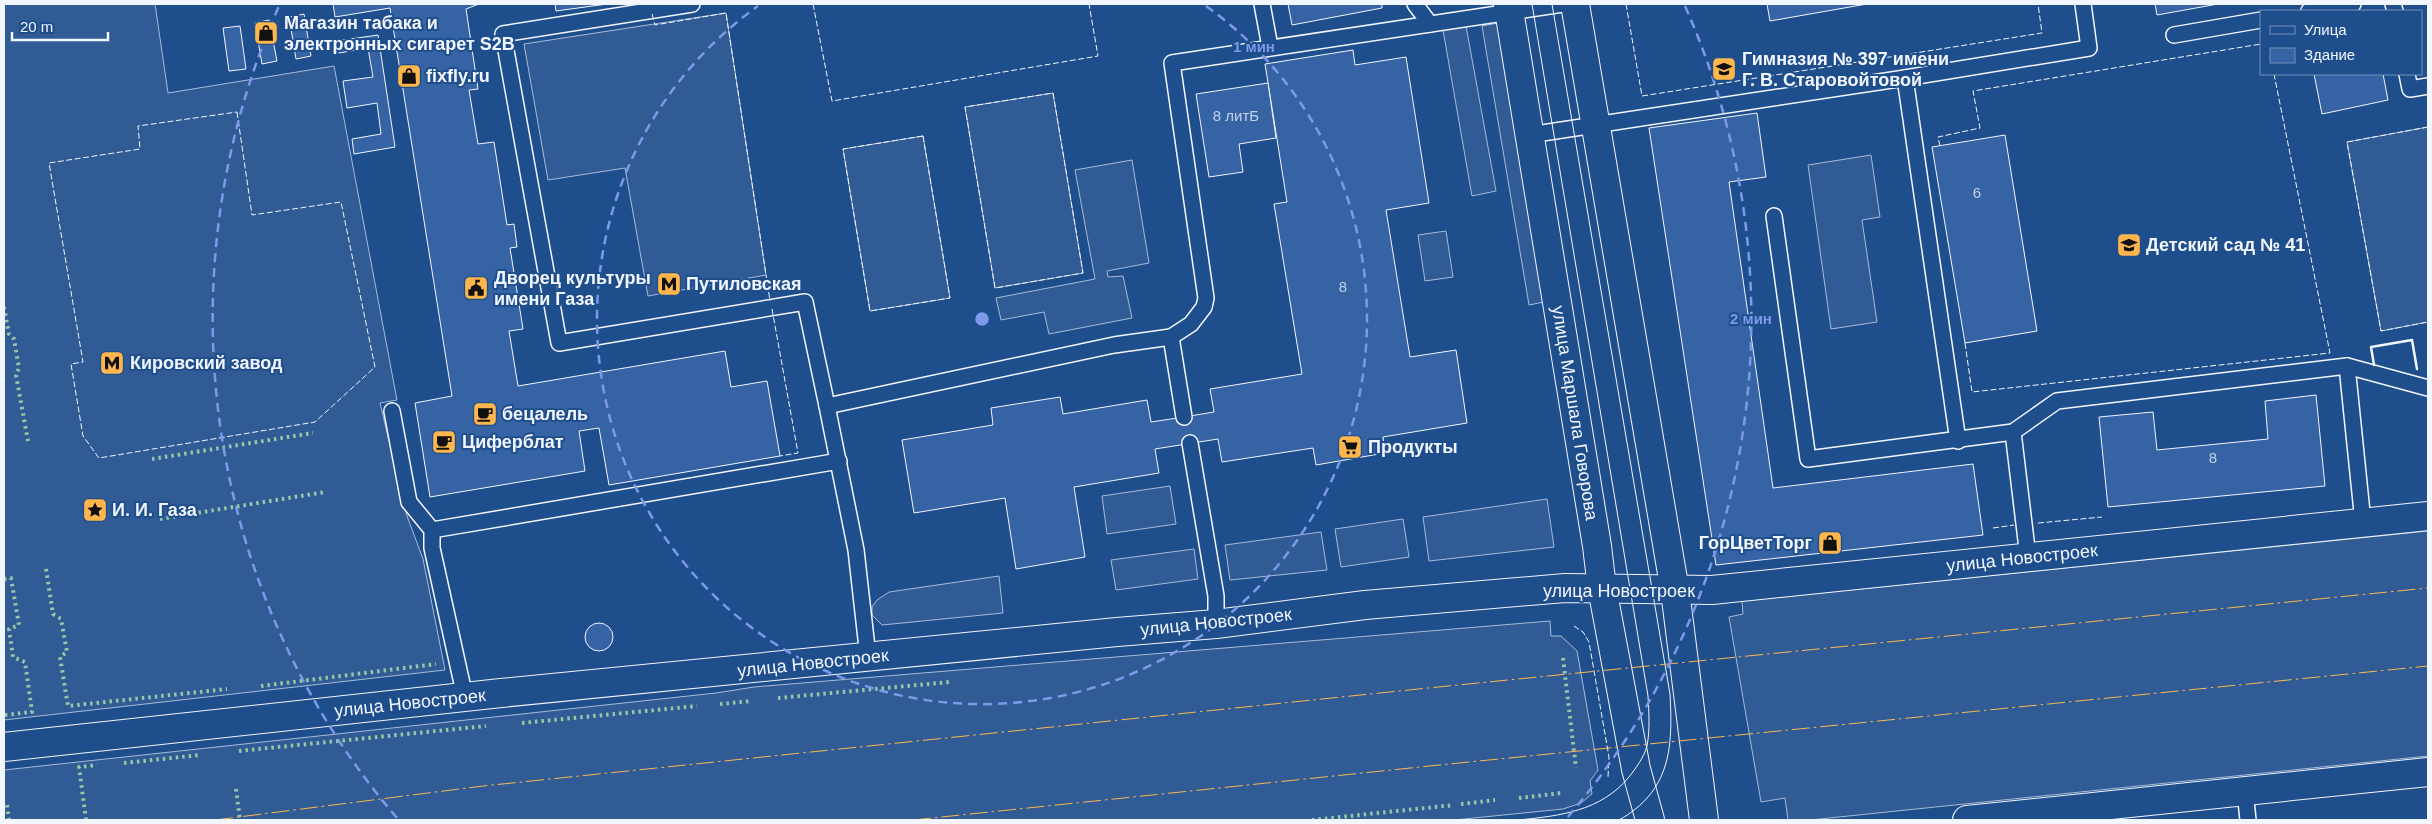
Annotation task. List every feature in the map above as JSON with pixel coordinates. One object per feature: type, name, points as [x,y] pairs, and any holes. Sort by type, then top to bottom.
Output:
[{"type":"street","points":[[1575,4],[1675,591],[1704,820]]},
{"type":"street","name":"улица Маршала Говорова","points":[[1509,8],[1594,527],[1602,588],[1636,769],[1650,820]]},
{"type":"street","name":"улица Новостроек","points":[[4,747],[465,697],[1216,624],[1365,605],[1565,588],[1675,591],[1712,590],[2428,516]]},
{"type":"street","points":[[1967,820],[2009,818],[2428,772]]},
{"type":"lane","points":[[692,4],[504,34],[560,343],[805,302],[839,461],[860,572],[868,657]]},
{"type":"lane","points":[[1262,4],[1270,47]]},
{"type":"lane","points":[[1415,4],[1430,24]]},
{"type":"lane","points":[[827,406],[1114,345],[1171,337],[1191,324],[1204,307],[1206,298],[1172,64],[1270,47],[1430,24],[1509,8],[1563,4]]},
{"type":"lane","points":[[1529,135],[2090,48],[2083,4]]},
{"type":"lane","points":[[2314,10],[2353,4]]},
{"type":"lane","points":[[2174,35],[2260,20]]},
{"type":"lane","points":[[2407,75],[2410,89],[2428,86]]},
{"type":"lane","points":[[1905,78],[1958,441]]},
{"type":"lane","points":[[1774,216],[1808,460],[2013,432],[2057,401],[2347,366],[2428,388]]},
{"type":"lane","points":[[1171,337],[1184,417]]},
{"type":"lane","points":[[2347,366],[2363,522]]},
{"type":"lane","points":[[392,411],[409,502],[432,530],[432,548],[465,697]]},
{"type":"lane","points":[[2013,432],[2028,557]]},
{"type":"lane","points":[[1190,443],[1213,577],[1216,624]]},
{"type":"lane","points":[[432,530],[839,461]]},
{"type":"lane","points":[[2245,791],[2248,820]]},
{"type":"shaded area","points":[[4,4],[155,4],[168,93],[334,66],[397,400],[380,403],[407,516],[423,559],[445,670],[4,720]]},
{"type":"shaded area","points":[[726,13],[766,275],[648,296],[625,168],[548,180],[524,44]]},
{"type":"shaded area","points":[[1498,23],[1544,302],[1529,305],[1482,26]]},
{"type":"shaded area","points":[[1466,26],[1496,191],[1472,196],[1443,30]]},
{"type":"shaded area","points":[[1053,93],[1083,273],[995,288],[965,107]]},
{"type":"shaded area","points":[[2428,127],[2428,322],[2381,331],[2347,142]]},
{"type":"shaded area","points":[[923,136],[950,298],[870,311],[843,149]]},
{"type":"shaded area","points":[[1871,155],[1880,217],[1862,220],[1877,322],[1831,329],[1808,165]]},
{"type":"shaded area","points":[[1132,160],[1149,263],[1107,271],[1108,277],[1123,276],[1132,318],[1049,334],[1044,312],[1001,320],[996,298],[1095,279],[1075,170]]},
{"type":"shaded area","points":[[1446,231],[1453,277],[1425,281],[1418,235]]},
{"type":"shaded area","points":[[1170,486],[1176,524],[1107,534],[1102,496]]},
{"type":"shaded area","points":[[1547,499],[1554,547],[1429,561],[1423,517]]},
{"type":"shaded area","points":[[1403,519],[1409,557],[1341,567],[1335,529]]},
{"type":"shaded area","points":[[2428,531],[2428,756],[1810,820],[1788,820],[1785,798],[1761,802],[1729,617],[1743,614],[1742,601]]},
{"type":"shaded area","points":[[1321,532],[1327,570],[1230,580],[1225,545]]},
{"type":"shaded area","points":[[1194,549],[1198,579],[1116,590],[1111,560]]},
{"type":"shaded area","points":[[999,576],[1003,613],[882,625],[872,615],[872,607],[877,600],[889,592]]},
{"type":"shaded area","points":[[1550,621],[1551,636],[1561,636],[1577,651],[1598,770],[1590,781],[1592,794],[1581,803],[1563,809],[1454,820],[4,820],[4,770],[716,693],[754,687]]},
{"type":"building","name":"Дворец культуры имени Газа","points":[[333,4],[479,4],[466,9],[478,89],[469,90],[478,144],[494,142],[507,225],[514,224],[517,247],[510,248],[523,329],[509,331],[518,386],[725,351],[731,387],[767,381],[780,456],[609,485],[599,428],[579,431],[585,471],[430,497],[415,403],[452,396],[390,8],[335,17]]},
{"type":"building","points":[[555,4],[607,4],[556,11]]},
{"type":"building","points":[[1288,4],[1382,4],[1382,8],[1292,25]]},
{"type":"building","points":[[1767,4],[1867,4],[1770,21]]},
{"type":"building","points":[[2155,4],[2218,4],[2157,15]]},
{"type":"building","points":[[304,14],[311,56],[296,59],[289,17]]},
{"type":"building","points":[[269,20],[277,61],[262,64],[255,23]]},
{"type":"building","points":[[240,26],[246,69],[229,71],[223,28]]},
{"type":"building","points":[[378,35],[395,147],[354,154],[352,139],[381,134],[377,103],[347,108],[343,81],[373,77],[368,48],[339,53],[337,41]]},
{"type":"building","points":[[1353,50],[1355,65],[1406,57],[1429,203],[1386,210],[1410,357],[1456,350],[1467,423],[1383,437],[1385,453],[1316,465],[1313,448],[1222,462],[1218,439],[1155,449],[1159,473],[1074,487],[1085,557],[1016,569],[1005,498],[914,513],[902,440],[993,425],[991,408],[1060,397],[1063,414],[1147,400],[1151,422],[1214,412],[1210,389],[1302,374],[1274,204],[1287,202],[1265,64]]},
{"type":"building","points":[[2314,75],[2383,75],[2388,100],[2322,114]]},
{"type":"building","points":[[1268,83],[1276,138],[1239,144],[1243,172],[1209,177],[1196,94]]},
{"type":"building","points":[[1757,113],[1766,177],[1729,182],[1773,488],[1973,464],[1983,535],[1716,565],[1649,128]]},
{"type":"building","points":[[2005,135],[2037,331],[1965,343],[1932,147]]},
{"type":"building","points":[[2316,395],[2325,486],[2108,507],[2099,417],[2153,412],[2157,450],[2268,439],[2265,401]]},
{"type":"building","points":[[599,623],[609,627],[613,637],[609,647],[599,651],[589,647],[585,637],[589,627]]},
{"type":"tram line","points":[[1518,820],[1564,814],[1579,810],[1606,798],[1629,777],[1640,762],[1647,746],[1649,728],[1648,696],[1532,4]]},
{"type":"tram line","points":[[1552,4],[1670,694],[1671,732],[1669,750],[1659,781],[1649,796],[1619,820]]},
{"type":"hedge","points":[[4,307],[9,334],[14,339],[19,368],[16,375],[28,441]]},
{"type":"hedge","points":[[152,459],[313,433]]},
{"type":"hedge","points":[[160,519],[325,492]]},
{"type":"hedge","points":[[46,569],[53,614],[61,619],[67,652],[60,657],[68,706],[227,689]]},
{"type":"hedge","points":[[4,579],[11,578],[19,625],[9,629],[13,657],[25,662],[32,712],[4,715]]},
{"type":"hedge","points":[[1563,658],[1576,768]]},
{"type":"hedge","points":[[261,686],[436,664]]},
{"type":"hedge","points":[[778,698],[950,682]]},
{"type":"hedge","points":[[720,704],[752,701]]},
{"type":"hedge","points":[[522,723],[697,706]]},
{"type":"hedge","points":[[239,751],[486,726]]},
{"type":"hedge","points":[[124,763],[200,755]]},
{"type":"hedge","points":[[86,820],[79,767],[97,765]]},
{"type":"hedge","points":[[236,789],[240,820]]},
{"type":"hedge","points":[[1519,798],[1561,793]]},
{"type":"hedge","points":[[1461,804],[1495,800]]},
{"type":"hedge","points":[[7,805],[9,820]]},
{"type":"hedge","points":[[1312,820],[1454,805]]},
{"type":"fence","points":[[813,4],[832,101],[1098,56],[1089,4]]},
{"type":"fence","points":[[1626,4],[1642,96],[2042,33],[2038,4]]},
{"type":"fence","points":[[652,14],[655,25],[726,13],[770,301]]},
{"type":"fence","points":[[1940,146],[1938,137],[1980,128],[1973,91],[2260,44]]},
{"type":"fence","points":[[1965,343],[1972,392],[2330,353],[2274,75]]},
{"type":"fence","points":[[1053,93],[1083,273],[995,288],[965,107],[1053,93]]},
{"type":"fence","points":[[237,112],[252,215],[341,202],[375,367],[315,422],[99,458],[83,436],[71,364],[83,362],[49,163],[140,149],[138,126],[237,112]]},
{"type":"fence","points":[[2428,127],[2347,142],[2381,331],[2428,322]]},
{"type":"fence","points":[[923,136],[950,298],[870,311],[843,149],[923,136]]},
{"type":"fence","points":[[772,309],[798,453],[780,456]]},
{"type":"fence","points":[[2038,523],[2102,517]]},
{"type":"fence","points":[[1993,528],[2014,525]]},
{"type":"fence","points":[[1574,626],[1583,632],[1589,642],[1609,757],[1608,777]]},
{"type":"wall","points":[[2374,365],[2371,347],[2412,340],[2417,369]]},
{"type":"power","points":[[215,820],[483,786],[1428,688],[2428,588]]},
{"type":"power","points":[[913,820],[1439,765],[2428,666]]},
{"type":"place","name":"Магазин табака и электронных сигарет S2B","points":[[266,33]]},
{"type":"place","name":"Гимназия № 397 имени Г. В. Старовойтовой","points":[[1724,69]]},
{"type":"place","name":"fixfly.ru","points":[[409,76]]},
{"type":"place","name":"Детский сад № 41","points":[[2129,245]]},
{"type":"place","name":"Путиловская","points":[[669,284]]},
{"type":"place","name":"Дворец культуры имени Газа","points":[[476,288]]},
{"type":"place","name":"Кировский завод","points":[[112,363]]},
{"type":"place","name":"бецалель","points":[[485,414]]},
{"type":"place","name":"Циферблат","points":[[444,442]]},
{"type":"place","name":"Продукты","points":[[1350,447]]},
{"type":"place","name":"И. И. Газа","points":[[95,510]]},
{"type":"place","name":"ГорЦветТорг","points":[[1830,543]]}]
